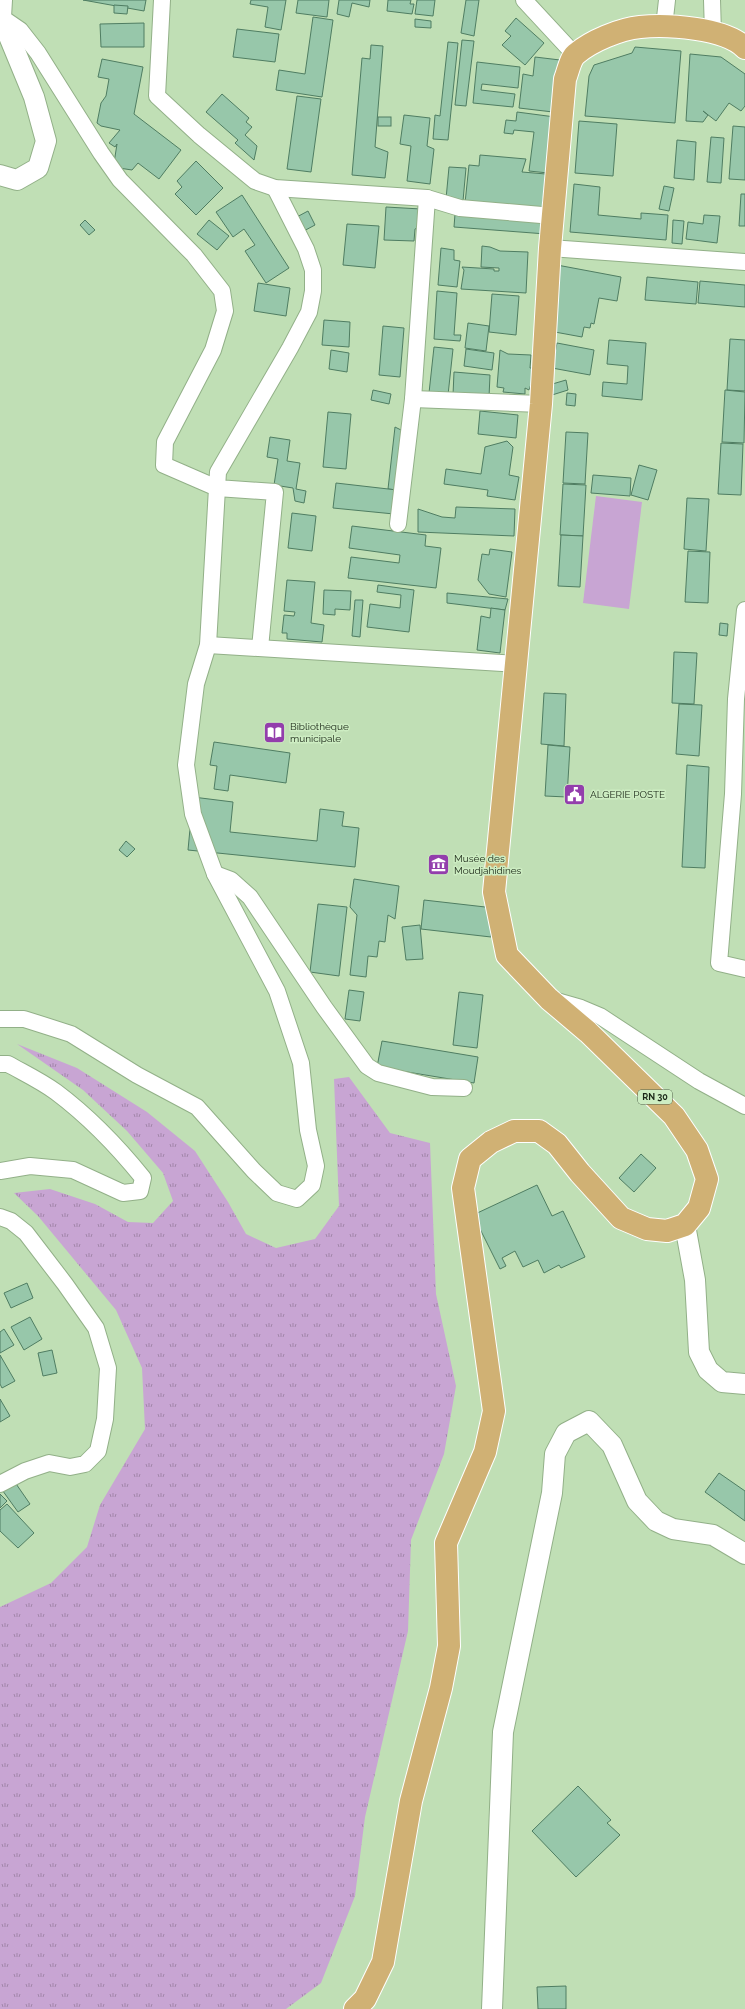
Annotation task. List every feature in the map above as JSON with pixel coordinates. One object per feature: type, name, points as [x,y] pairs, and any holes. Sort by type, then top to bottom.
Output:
[{"type":"main road","points":[[575,55],[602,38],[639,27],[690,28],[713,33],[744,44]]},
{"type":"main road","name":"RN 30","points":[[575,55],[565,79],[550,248],[541,404],[494,892],[507,955],[549,999],[588,1032],[674,1116],[697,1150],[707,1178],[698,1208],[685,1225]]},
{"type":"main road","points":[[355,2009],[365,2000],[383,1962],[411,1801],[441,1688],[449,1646],[446,1543],[485,1452],[494,1411],[462,1188],[470,1159],[491,1142],[514,1131],[539,1131],[557,1144],[580,1173],[621,1218],[647,1229],[667,1231],[685,1225]]},
{"type":"street","points":[[162,0],[157,96],[199,135],[255,181],[275,188],[427,198],[460,208],[553,216]]},
{"type":"street","points":[[524,0],[575,55]]},
{"type":"street","points":[[664,27],[667,0]]},
{"type":"street","points":[[712,0],[713,33]]},
{"type":"street","points":[[0,175],[18,180],[38,168],[46,141],[34,97],[2,9]]},
{"type":"street","points":[[2,9],[38,53],[101,153],[120,180],[194,255],[222,291],[225,311],[212,350],[165,442],[164,466],[217,488],[275,492],[260,648]]},
{"type":"street","points":[[0,1019],[24,1019],[72,1034],[137,1075],[197,1107],[254,1171],[277,1193],[297,1199],[312,1186],[316,1166],[308,1130],[302,1063],[277,991],[215,874],[193,814],[186,765],[196,684],[208,645],[218,472],[290,348],[309,312],[313,291],[313,270],[306,249],[275,188]]},
{"type":"street","points":[[398,524],[413,399],[427,198]]},
{"type":"street","points":[[550,248],[745,262]]},
{"type":"street","points":[[413,399],[541,404]]},
{"type":"street","points":[[745,610],[736,699],[733,794],[719,962],[745,969]]},
{"type":"street","points":[[208,645],[517,664]]},
{"type":"street","points":[[215,874],[230,880],[250,897],[324,1007],[368,1066],[378,1073],[432,1087],[464,1088]]},
{"type":"street","points":[[549,999],[581,1008],[600,1016],[699,1081],[745,1106]]},
{"type":"street","points":[[0,1064],[8,1064],[55,1092],[92,1123],[127,1158],[143,1178],[140,1191],[123,1193],[73,1170],[30,1166],[0,1171]]},
{"type":"street","points":[[0,1217],[11,1221],[26,1233],[65,1284],[96,1328],[108,1368],[105,1419],[98,1451],[85,1464],[70,1467],[48,1462],[25,1471],[0,1484]]},
{"type":"street","points":[[685,1225],[695,1280],[699,1352],[708,1370],[722,1382],[745,1384]]},
{"type":"street","points":[[492,2009],[503,1732],[552,1493],[555,1454],[566,1432],[589,1421],[612,1445],[637,1501],[656,1521],[673,1529],[713,1535],[745,1554]]},
{"type":"green space","points":[[596,496],[642,502],[629,609],[583,603]]},
{"type":"green space","points":[[17,1044],[77,1068],[147,1112],[195,1151],[228,1202],[246,1234],[276,1248],[315,1239],[339,1206],[334,1079],[349,1077],[390,1133],[430,1143],[436,1294],[456,1386],[444,1454],[411,1540],[408,1631],[365,1817],[355,1896],[321,1983],[286,2009],[0,2009],[0,1607],[51,1583],[87,1547],[100,1505],[145,1429],[142,1368],[116,1310],[38,1216],[14,1193],[50,1189],[95,1204],[128,1222],[153,1223],[173,1201],[163,1173],[127,1131],[83,1090]]},
{"type":"building","points":[[83,0],[146,0],[144,11]]},
{"type":"building","points":[[251,0],[286,0],[281,30],[265,27],[268,7],[250,4]]},
{"type":"building","points":[[298,0],[329,0],[327,17],[296,13]]},
{"type":"building","points":[[339,0],[370,0],[369,7],[352,3],[349,17],[337,14]]},
{"type":"building","points":[[388,0],[411,0],[410,4],[414,4],[412,14],[387,11]]},
{"type":"building","points":[[417,0],[435,0],[433,16],[415,14]]},
{"type":"building","points":[[466,0],[479,0],[474,36],[461,33]]},
{"type":"building","points":[[114,5],[128,6],[127,14],[114,13]]},
{"type":"building","points":[[313,17],[333,20],[322,97],[276,90],[279,70],[305,74]]},
{"type":"building","points":[[516,18],[544,43],[525,65],[502,45],[511,36],[505,31]]},
{"type":"building","points":[[415,19],[431,21],[431,28],[415,27]]},
{"type":"building","points":[[144,23],[144,47],[101,47],[100,24]]},
{"type":"building","points":[[237,29],[279,34],[275,62],[233,57]]},
{"type":"building","points":[[462,40],[474,41],[466,106],[455,105]]},
{"type":"building","points":[[448,42],[458,43],[448,140],[433,139],[435,115],[440,116]]},
{"type":"building","points":[[371,45],[383,46],[375,147],[388,152],[385,178],[352,175],[362,58],[370,59]]},
{"type":"building","points":[[635,47],[681,51],[675,123],[585,116],[589,76],[594,65],[632,53]]},
{"type":"building","points":[[690,54],[721,57],[745,74],[745,106],[741,111],[729,103],[716,121],[703,111],[708,115],[703,122],[686,121]]},
{"type":"building","points":[[535,57],[560,60],[553,112],[519,108],[523,74],[533,76]]},
{"type":"building","points":[[102,59],[143,67],[134,114],[181,150],[159,179],[138,163],[132,170],[119,168],[114,163],[117,144],[115,147],[109,143],[120,130],[101,126],[97,123],[101,103],[106,96],[109,79],[98,77]]},
{"type":"building","points":[[477,62],[520,67],[518,88],[482,84],[481,90],[515,94],[513,107],[473,103]]},
{"type":"building","points":[[222,94],[249,118],[246,122],[252,127],[245,135],[257,146],[254,160],[235,143],[238,140],[206,112]]},
{"type":"building","points":[[297,96],[321,99],[311,172],[287,169]]},
{"type":"building","points":[[517,112],[555,117],[548,173],[529,171],[534,132],[514,130],[513,134],[504,133],[506,120],[516,121]]},
{"type":"building","points":[[404,115],[430,118],[427,146],[434,149],[430,184],[407,181],[411,146],[400,144]]},
{"type":"building","points":[[378,117],[391,117],[391,126],[378,126]]},
{"type":"building","points":[[579,121],[617,124],[613,176],[575,173]]},
{"type":"building","points":[[733,126],[745,127],[745,180],[729,179]]},
{"type":"building","points":[[711,137],[724,138],[721,183],[707,182]]},
{"type":"building","points":[[677,140],[696,142],[694,180],[674,178]]},
{"type":"building","points":[[480,155],[526,159],[522,172],[546,174],[542,211],[465,203],[469,165],[479,166]]},
{"type":"building","points":[[196,161],[223,188],[196,215],[175,194],[182,187],[177,181]]},
{"type":"building","points":[[449,167],[466,168],[463,201],[446,199]]},
{"type":"building","points":[[574,184],[600,187],[598,215],[641,219],[641,213],[668,215],[666,240],[570,232]]},
{"type":"building","points":[[664,186],[674,188],[669,211],[659,209]]},
{"type":"building","points":[[741,194],[745,194],[745,226],[739,226]]},
{"type":"building","points":[[242,195],[289,268],[266,283],[245,251],[255,245],[244,229],[233,237],[216,212]]},
{"type":"building","points":[[386,207],[421,209],[419,227],[415,229],[414,241],[384,240]]},
{"type":"building","points":[[308,211],[315,225],[300,233],[293,219]]},
{"type":"building","points":[[455,214],[547,221],[546,234],[454,227]]},
{"type":"building","points":[[704,215],[720,216],[717,243],[686,239],[688,222],[703,224]]},
{"type":"building","points":[[85,220],[95,230],[89,235],[80,225]]},
{"type":"building","points":[[209,220],[229,236],[217,250],[197,234]]},
{"type":"building","points":[[673,220],[684,221],[682,244],[672,243]]},
{"type":"building","points":[[347,224],[379,226],[375,268],[343,265]]},
{"type":"building","points":[[482,246],[500,251],[528,252],[526,293],[461,289],[464,270],[462,267],[494,269],[494,271],[499,271],[499,268],[481,267]]},
{"type":"building","points":[[441,248],[454,250],[454,260],[460,261],[457,287],[438,285]]},
{"type":"building","points":[[557,265],[621,277],[617,301],[599,298],[594,324],[591,323],[590,328],[584,327],[582,337],[544,330]]},
{"type":"building","points":[[647,277],[698,282],[696,304],[645,300]]},
{"type":"building","points":[[700,281],[745,285],[745,307],[698,303]]},
{"type":"building","points":[[258,283],[290,288],[286,316],[254,311]]},
{"type":"building","points":[[437,291],[457,293],[454,335],[461,335],[460,341],[434,339]]},
{"type":"building","points":[[492,294],[519,296],[516,335],[489,332]]},
{"type":"building","points":[[324,320],[350,322],[349,347],[322,345]]},
{"type":"building","points":[[468,323],[489,326],[486,351],[465,348]]},
{"type":"building","points":[[383,326],[404,328],[400,377],[379,375]]},
{"type":"building","points":[[730,339],[745,340],[745,391],[727,390]]},
{"type":"building","points":[[609,340],[646,343],[642,400],[602,396],[603,382],[627,384],[628,366],[607,364]]},
{"type":"building","points":[[557,343],[594,350],[590,375],[552,368]]},
{"type":"building","points":[[434,347],[453,349],[448,395],[429,393]]},
{"type":"building","points":[[466,349],[494,353],[492,370],[464,366]]},
{"type":"building","points":[[331,350],[349,353],[347,372],[329,369]]},
{"type":"building","points":[[500,350],[508,354],[531,355],[530,368],[536,368],[535,385],[531,384],[529,390],[525,388],[525,394],[503,392],[504,388],[497,387]]},
{"type":"building","points":[[454,372],[490,375],[489,397],[453,395]]},
{"type":"building","points":[[566,380],[568,390],[552,395],[549,385]]},
{"type":"building","points":[[373,390],[391,394],[389,404],[371,400]]},
{"type":"building","points":[[725,390],[745,392],[744,443],[722,442]]},
{"type":"building","points":[[567,393],[576,394],[575,406],[566,405]]},
{"type":"building","points":[[480,411],[518,415],[516,438],[478,434]]},
{"type":"building","points":[[328,412],[351,414],[346,469],[323,467]]},
{"type":"building","points":[[395,427],[403,431],[397,490],[388,489]]},
{"type":"building","points":[[566,432],[588,433],[585,484],[563,483]]},
{"type":"building","points":[[270,437],[290,440],[287,461],[300,463],[296,489],[306,491],[304,503],[295,501],[293,488],[274,485],[278,459],[267,457]]},
{"type":"building","points":[[507,441],[513,447],[509,475],[519,477],[515,500],[487,496],[488,490],[444,484],[446,469],[481,474],[485,447]]},
{"type":"building","points":[[721,443],[743,444],[741,495],[718,494]]},
{"type":"building","points":[[639,465],[657,470],[648,500],[631,495]]},
{"type":"building","points":[[593,475],[631,478],[630,496],[591,493]]},
{"type":"building","points":[[336,483],[397,490],[394,514],[333,508]]},
{"type":"building","points":[[563,484],[586,485],[583,536],[560,535]]},
{"type":"building","points":[[687,498],[709,499],[706,551],[684,549]]},
{"type":"building","points":[[456,507],[515,509],[514,536],[418,532],[418,509],[442,517],[455,518]]},
{"type":"building","points":[[292,513],[316,516],[312,551],[288,548]]},
{"type":"building","points":[[352,526],[426,535],[425,546],[441,548],[436,588],[348,578],[351,557],[399,563],[400,555],[349,548]]},
{"type":"building","points":[[561,535],[583,536],[580,587],[558,586]]},
{"type":"building","points":[[490,549],[512,552],[506,597],[489,594],[478,580],[482,554],[489,555]]},
{"type":"building","points":[[688,551],[710,552],[708,603],[685,602]]},
{"type":"building","points":[[287,580],[315,582],[311,623],[324,625],[322,642],[287,639],[287,633],[282,633],[284,615],[294,616],[295,612],[284,611]]},
{"type":"building","points":[[378,585],[414,590],[409,632],[367,627],[370,604],[400,608],[401,595],[377,592]]},
{"type":"building","points":[[324,590],[351,591],[350,610],[335,609],[335,615],[323,614]]},
{"type":"building","points":[[447,593],[508,599],[505,610],[447,603]]},
{"type":"building","points":[[355,600],[363,600],[360,637],[352,636]]},
{"type":"building","points":[[491,608],[505,610],[500,653],[477,650],[481,616],[490,618]]},
{"type":"building","points":[[720,623],[728,624],[727,636],[719,635]]},
{"type":"building","points":[[674,652],[697,653],[694,704],[672,703]]},
{"type":"building","points":[[544,693],[566,694],[564,746],[541,744]]},
{"type":"building","points":[[679,704],[702,705],[699,756],[676,754]]},
{"type":"building","points":[[214,742],[290,753],[286,783],[230,775],[228,791],[214,789],[217,766],[210,765]]},
{"type":"building","points":[[548,745],[570,747],[567,797],[545,796]]},
{"type":"building","points":[[687,765],[709,767],[705,868],[682,867]]},
{"type":"building","points":[[193,797],[233,802],[230,832],[317,841],[320,809],[344,812],[342,826],[359,828],[355,867],[188,850]]},
{"type":"building","points":[[126,841],[135,849],[127,857],[119,850]]},
{"type":"building","points":[[354,879],[399,886],[395,919],[388,915],[385,942],[379,941],[377,957],[368,956],[366,977],[350,975],[357,915],[350,907]]},
{"type":"building","points":[[424,900],[494,908],[491,937],[421,929]]},
{"type":"building","points":[[318,904],[347,907],[339,976],[310,972]]},
{"type":"building","points":[[420,925],[423,959],[406,960],[402,927]]},
{"type":"building","points":[[349,990],[364,992],[360,1021],[345,1019]]},
{"type":"building","points":[[459,992],[483,995],[477,1048],[453,1045]]},
{"type":"building","points":[[382,1041],[478,1057],[474,1083],[377,1067]]},
{"type":"building","points":[[641,1154],[656,1168],[634,1192],[619,1178]]},
{"type":"building","points":[[537,1185],[552,1216],[563,1211],[585,1257],[561,1268],[559,1265],[544,1273],[538,1260],[523,1267],[515,1251],[502,1258],[506,1266],[500,1269],[473,1215]]},
{"type":"building","points":[[27,1283],[33,1298],[11,1308],[4,1293]]},
{"type":"building","points":[[30,1317],[42,1339],[24,1350],[11,1327]]},
{"type":"building","points":[[4,1329],[14,1345],[0,1353],[0,1332]]},
{"type":"building","points":[[52,1350],[57,1373],[43,1376],[38,1353]]},
{"type":"building","points":[[0,1355],[15,1381],[2,1388],[0,1384]]},
{"type":"building","points":[[0,1399],[10,1416],[0,1422]]},
{"type":"building","points":[[719,1473],[745,1491],[745,1521],[705,1492]]},
{"type":"building","points":[[12,1478],[30,1504],[18,1512],[0,1487]]},
{"type":"building","points":[[0,1494],[7,1501],[0,1508]]},
{"type":"building","points":[[7,1504],[34,1533],[18,1548],[0,1531],[0,1510]]},
{"type":"building","points":[[578,1786],[611,1820],[607,1823],[620,1835],[576,1877],[532,1831]]},
{"type":"building","points":[[566,1986],[566,2009],[538,2009],[537,1987]]},
{"type":"place","name":"Bibliothèque municipale","points":[[274,732]]},
{"type":"place","name":"ALGERIE POSTE","points":[[575,794]]},
{"type":"place","name":"Musée des Moudjahidines","points":[[439,864]]}]
